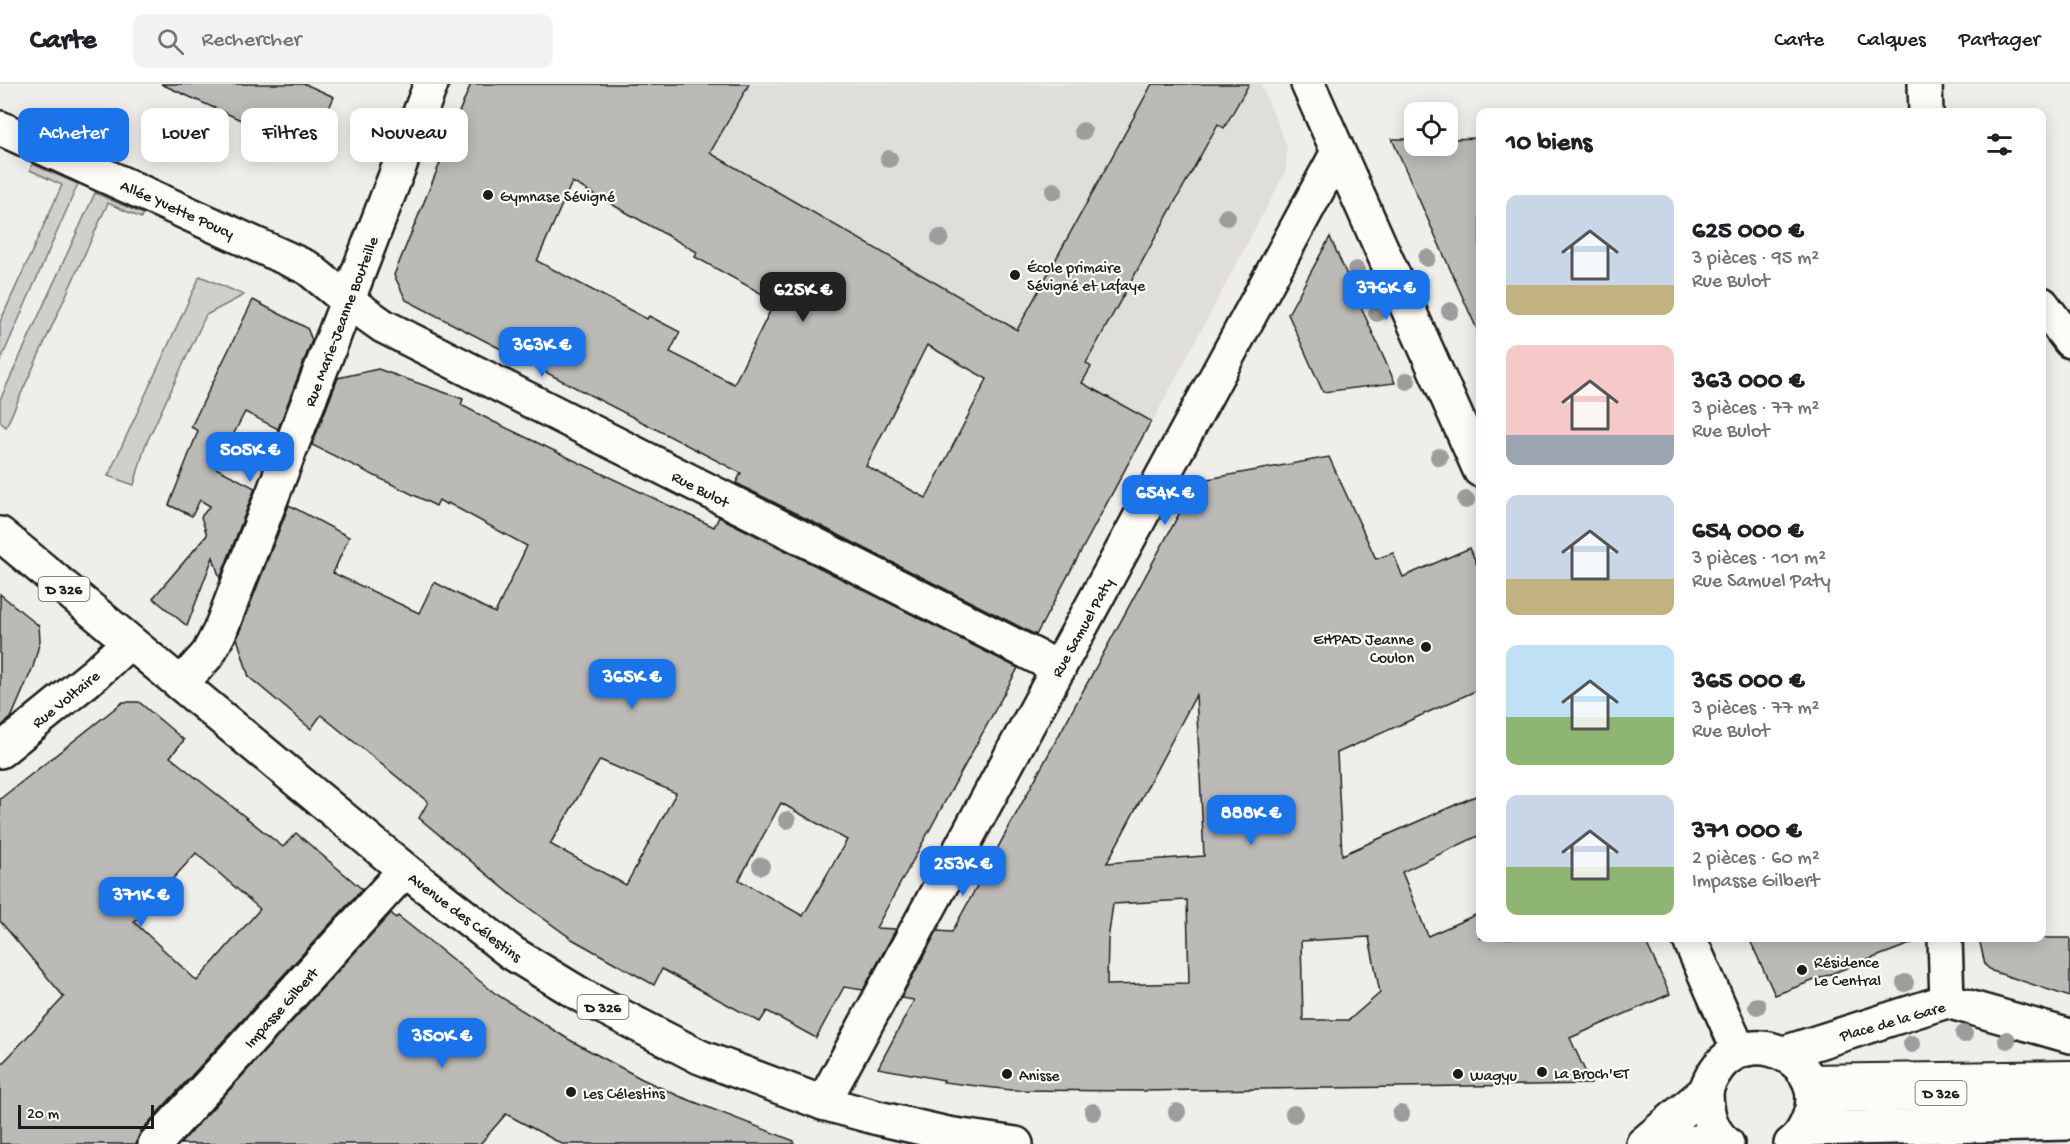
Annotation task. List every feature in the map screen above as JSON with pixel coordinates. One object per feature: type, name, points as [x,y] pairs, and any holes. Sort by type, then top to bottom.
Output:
[{"type":"street","name":"Rue Marie-Jeanne Bouteille","points":[[181,684],[208,654],[220,631],[432,84]]},
{"type":"street","points":[[1925,84],[1926,108]]},
{"type":"street","points":[[1316,86],[1338,152],[1476,461]]},
{"type":"street","name":"Allée Yvette Poucy","points":[[0,128],[308,268],[348,301]]},
{"type":"street","name":"Rue Samuel Paty","points":[[824,1103],[1338,152]]},
{"type":"street","name":"Rue Bulot","points":[[348,301],[383,326],[1059,668]]},
{"type":"street","points":[[2046,309],[2070,341]]},
{"type":"street","name":"Avenue des Célestins","points":[[0,534],[405,870],[512,953],[586,998],[700,1057],[824,1103],[948,1134],[1016,1144]]},
{"type":"street","name":"Rue Voltaire","points":[[0,751],[96,673],[129,642]]},
{"type":"street","name":"Impasse Gilbert","points":[[155,1144],[405,870]]},
{"type":"street","points":[[1691,942],[1739,1051]]},
{"type":"street","points":[[1945,942],[1947,1001]]},
{"type":"street","name":"Place de la Gare","points":[[1801,1074],[1947,1001],[2070,1036]]},
{"type":"street","points":[[1725,1142],[1712,1126],[1707,1109],[1706,1091],[1713,1074],[1724,1060],[1739,1051],[1755,1048],[1770,1048],[1801,1074],[1812,1113],[1798,1136]]},
{"type":"street","name":"D 326","points":[[1801,1074],[2070,1091]]},
{"type":"street","points":[[1643,1144],[1706,1091]]},
{"type":"street","name":"D 326","points":[[1798,1136],[2070,1123]]},
{"type":"street","points":[[1659,1144],[1725,1142]]},
{"type":"lane","points":[[1801,1074],[2070,1070]]},
{"type":"shaded area","name":"École primaire Sévigné et Lafaye","points":[[468,84],[1261,84],[1287,146],[1286,171],[1131,462],[466,88]]},
{"type":"shaded area","points":[[32,164],[78,184],[0,362],[0,322],[62,185],[30,170]]},
{"type":"shaded area","points":[[95,193],[143,214],[141,218],[108,203],[6,427],[0,422],[0,400]]},
{"type":"shaded area","points":[[200,276],[244,295],[206,315],[145,446],[134,485],[108,476]]},
{"type":"building","points":[[161,84],[305,84],[334,97],[329,108],[241,108],[241,120],[229,115],[229,108],[214,108]]},
{"type":"building","points":[[471,84],[749,84],[710,153],[1017,330],[1152,84],[1249,84],[1224,128],[1218,124],[1086,363],[1091,367],[1082,383],[1151,421],[1036,635],[736,483],[741,473],[406,300],[394,275],[440,162],[468,162],[468,108],[461,108]],"holes":[[[572,182],[697,252],[695,257],[775,301],[734,384],[670,352],[680,332],[649,316],[647,319],[537,261]],[[927,345],[987,379],[926,498],[866,466]]]},
{"type":"building","points":[[1476,138],[1476,327],[1392,139],[1404,139],[1404,156],[1458,156],[1458,139]]},
{"type":"building","points":[[1330,237],[1395,383],[1323,392],[1288,314]]},
{"type":"building","points":[[253,300],[307,328],[312,340],[278,429],[245,412],[216,468],[255,488],[220,579],[213,557],[187,626],[153,598],[207,535],[201,517],[210,506],[200,500],[192,516],[169,505],[198,431],[191,427]]},
{"type":"building","points":[[378,369],[463,399],[461,405],[494,422],[714,527],[719,517],[1018,668],[876,928],[896,929],[863,990],[844,987],[816,1038],[767,1011],[760,1022],[662,969],[654,985],[572,939],[518,900],[419,818],[428,802],[321,715],[311,729],[249,677],[237,638],[289,505],[349,537],[333,573],[419,613],[434,582],[495,613],[527,546],[448,503],[447,505],[439,500],[436,506],[312,445],[338,378]],"holes":[[[600,760],[676,793],[626,885],[550,844]],[[781,803],[847,840],[803,916],[739,880]]]},
{"type":"building","points":[[1329,457],[1376,559],[1393,553],[1403,577],[1470,548],[1476,562],[1476,691],[1337,753],[1342,855],[1476,796],[1476,837],[1402,872],[1428,936],[1476,915],[1476,942],[1646,942],[1670,994],[1570,1038],[1591,1084],[1142,1091],[1011,1090],[943,1082],[944,1080],[878,1068],[914,1000],[901,998],[937,931],[952,932],[1197,481]],"holes":[[[1196,695],[1204,856],[1107,863]],[[1187,900],[1189,983],[1107,985],[1108,940],[1113,904]],[[1369,937],[1380,993],[1349,1020],[1303,1020],[1301,941]]]},
{"type":"building","points":[[0,594],[39,626],[40,641],[33,667],[11,718],[0,727]]},
{"type":"building","points":[[123,702],[139,702],[184,740],[170,757],[283,847],[296,833],[362,889],[141,1131],[137,1144],[0,1144],[0,1066],[64,997],[0,921],[0,799]],"holes":[[[196,853],[260,909],[197,981],[134,922]]]},
{"type":"building","points":[[391,913],[396,918],[398,916],[496,994],[568,1039],[642,1079],[794,1141],[794,1144],[562,1144],[506,1114],[480,1144],[180,1144]]},
{"type":"building","points":[[2046,938],[2070,938],[2070,997],[1992,971],[1985,965],[1980,942],[2046,942]]},
{"type":"building","name":"Résidence Le Central","points":[[1751,942],[1915,942],[1775,995]]},
{"type":"place","name":"Gymnase Sévigné","points":[[488,195]]},
{"type":"place","name":"École primaire Sévigné et Lafaye","points":[[1015,275]]},
{"type":"place","name":"EHPAD Jeanne Coulon","points":[[1426,647]]},
{"type":"place","name":"Résidence Le Central","points":[[1802,970]]},
{"type":"place","name":"La Broch'ET","points":[[1542,1072]]},
{"type":"place","name":"Anisse","points":[[1007,1074]]},
{"type":"place","name":"Wagyu","points":[[1458,1074]]},
{"type":"place","name":"Les Célestins","points":[[571,1092]]}]
